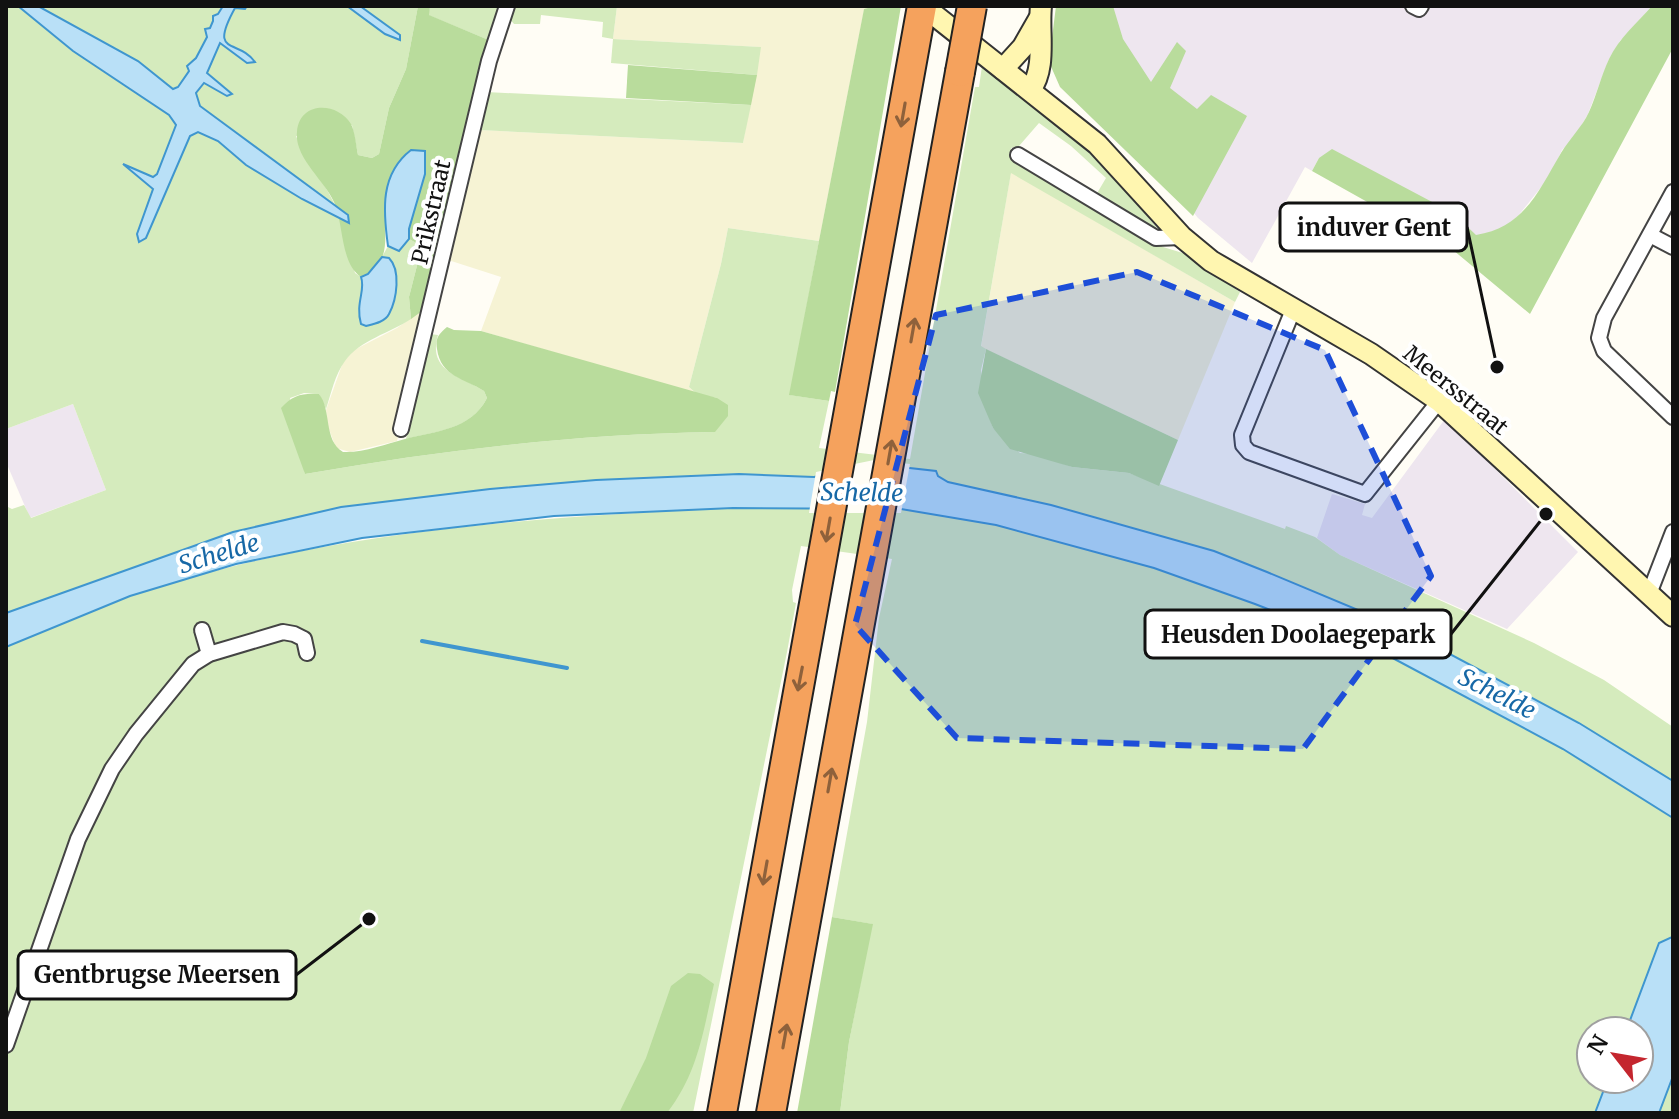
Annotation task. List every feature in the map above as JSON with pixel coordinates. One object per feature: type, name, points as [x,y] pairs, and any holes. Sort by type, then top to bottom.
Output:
[{"type":"highway","points":[[722,1113],[923,6]]},
{"type":"highway","points":[[771,1113],[972,6]]},
{"type":"highway","points":[[707,1113],[733,1053]]},
{"type":"main road","name":"Meersstraat","points":[[923,6],[1097,144],[1182,237],[1233,277],[1371,354],[1439,401],[1673,616]]},
{"type":"main road","points":[[1040,12],[1041,44],[1036,82],[1017,80],[1023,47],[1040,12]]},
{"type":"street","name":"Prikstraat","points":[[401,429],[489,61],[507,6]]},
{"type":"street","points":[[1413,6],[1419,9],[1421,6]]},
{"type":"street","name":"Meersstraat","points":[[1018,155],[1156,238],[1182,237]]},
{"type":"street","points":[[1673,192],[1604,318],[1599,338],[1604,351],[1673,417]]},
{"type":"street","points":[[1650,235],[1673,247]]},
{"type":"street","points":[[1293,310],[1242,435],[1243,445],[1249,452],[1365,494],[1439,401]]},
{"type":"street","points":[[1649,594],[1673,532]]},
{"type":"street","points":[[202,630],[209,654]]},
{"type":"street","points":[[6,1045],[78,839],[107,778],[136,734],[193,664],[209,654],[283,632],[304,639],[307,653]]},
{"type":"highlighted area","points":[[1137,272],[1325,350],[1431,576],[1303,749],[957,738],[855,625],[936,315]]},
{"type":"shaded area","points":[[617,6],[876,6],[864,10],[819,241],[728,228],[689,387],[697,394],[481,331],[501,277],[445,259],[479,130],[743,143],[760,47],[613,39]]},
{"type":"shaded area","points":[[1065,6],[1652,6],[1620,41],[1609,59],[1588,114],[1574,138],[1562,150],[1550,176],[1518,216],[1498,232],[1476,236],[1453,213],[1319,158],[1312,171],[1305,167],[1252,263],[1198,218],[1141,149]]},
{"type":"shaded area","points":[[1011,172],[1235,302],[1178,440],[981,347]]},
{"type":"shaded area","points":[[432,303],[397,441],[350,452],[336,448],[327,424],[326,410],[343,362],[354,350],[397,328]]},
{"type":"shaded area","points":[[73,404],[106,490],[30,518],[6,462],[6,429]]},
{"type":"shaded area","points":[[1445,419],[1578,552],[1507,629],[1340,555],[1317,538],[1332,494],[1365,504],[1362,515],[1372,518]]},
{"type":"green space","points":[[6,6],[418,6],[406,69],[389,108],[379,154],[372,158],[358,155],[352,125],[296,136],[337,209],[355,273],[388,316],[397,278],[389,258],[382,257],[388,246],[399,251],[409,239],[422,246],[409,297],[411,319],[351,354],[339,372],[326,409],[319,394],[304,393],[290,398],[305,474],[509,445],[612,436],[715,432],[717,398],[697,394],[689,387],[728,228],[819,241],[790,395],[829,401],[819,448],[910,459],[975,87],[979,87],[982,66],[1108,169],[1157,228],[1155,231],[1096,195],[1106,178],[1071,146],[1039,123],[1019,146],[1011,148],[1012,158],[1163,247],[1186,254],[1240,292],[1235,302],[1011,173],[981,346],[986,349],[981,370],[987,411],[993,428],[1020,453],[1035,454],[1072,467],[1129,473],[1315,537],[1340,555],[1534,643],[1604,680],[1673,727],[1673,781],[1579,723],[1401,628],[1267,572],[1214,551],[1051,505],[948,482],[938,476],[874,464],[814,477],[739,474],[596,480],[341,507],[233,532],[6,613],[6,506],[12,509],[24,505],[31,518],[106,490],[73,404],[6,429]]},
{"type":"green space","points":[[418,6],[430,6],[429,15],[491,41],[436,301],[411,319],[409,297],[422,246],[409,239],[409,229],[425,174],[387,186],[384,252],[377,266],[361,277],[349,262],[334,202],[300,150],[297,132],[304,114],[328,108],[345,116],[351,124],[358,155],[372,158],[379,154],[389,108],[406,69]]},
{"type":"green space","points":[[430,6],[502,6],[491,41],[428,15]]},
{"type":"green space","points":[[513,6],[617,6],[613,39],[602,37],[603,22],[541,15],[540,24],[514,24],[509,18]]},
{"type":"green space","points":[[901,6],[835,392],[831,391],[829,401],[789,395],[864,9]]},
{"type":"green space","points":[[1056,6],[1113,6],[1123,39],[1151,82],[1177,42],[1186,51],[1170,88],[1197,109],[1211,95],[1247,116],[1193,216],[1060,87],[1049,62]]},
{"type":"green space","points":[[1652,6],[1673,6],[1673,48],[1530,314],[1453,250],[1312,171],[1319,158],[1332,149],[1453,213],[1476,235],[1493,231],[1518,216],[1537,193],[1586,117],[1613,51]]},
{"type":"green space","points":[[613,39],[761,47],[757,75],[611,63]]},
{"type":"green space","points":[[628,65],[757,75],[751,105],[626,98]]},
{"type":"green space","points":[[486,92],[751,105],[743,143],[479,130]]},
{"type":"green space","points":[[447,327],[481,331],[717,398],[728,405],[728,416],[715,432],[612,436],[509,445],[305,474],[281,408],[298,396],[319,394],[330,433],[343,452],[366,450],[451,428],[480,409],[487,398],[484,391],[454,376],[439,358],[437,339]]},
{"type":"green space","points":[[430,334],[438,335],[437,357],[442,365],[484,391],[487,398],[472,417],[462,423],[406,439]]},
{"type":"green space","points":[[986,349],[1178,440],[1159,486],[1129,473],[1072,467],[1010,449],[993,428],[978,393]]},
{"type":"green space","points":[[733,508],[901,509],[996,525],[1154,568],[1387,655],[1563,749],[1673,818],[1673,938],[1659,943],[1632,1015],[1575,1015],[1575,1095],[1602,1095],[1595,1113],[840,1113],[849,1042],[872,924],[832,917],[867,722],[879,618],[892,559],[801,546],[792,590],[793,602],[796,603],[787,652],[693,1113],[6,1113],[6,647],[93,610],[182,580],[271,557],[362,540],[453,528]]},
{"type":"green space","points":[[832,917],[873,924],[849,1042],[840,1113],[797,1113]]},
{"type":"green space","points":[[688,973],[700,974],[714,984],[698,1052],[686,1083],[667,1113],[619,1113],[646,1058],[671,986]]},
{"type":"green space","points":[[1673,1076],[1673,1113],[1659,1113]]},
{"type":"water","points":[[18,6],[38,6],[138,61],[173,89],[178,87],[189,71],[187,66],[196,58],[207,37],[205,29],[210,28],[213,16],[223,6],[247,6],[245,9],[235,8],[224,34],[228,44],[255,62],[247,63],[220,43],[207,73],[232,94],[227,96],[204,83],[196,93],[200,106],[348,215],[349,223],[302,199],[246,165],[218,141],[198,132],[190,136],[146,238],[139,242],[137,234],[153,189],[123,164],[153,177],[157,174],[176,125],[169,115],[73,51]]},
{"type":"water","points":[[347,6],[360,6],[400,35],[400,40],[385,34]]},
{"type":"water","points":[[411,150],[425,151],[425,174],[409,239],[399,251],[388,246],[386,194],[394,170]]},
{"type":"water","points":[[382,257],[389,258],[395,270],[394,301],[385,319],[366,326],[361,324],[359,316],[361,277],[368,274]]},
{"type":"water","name":"Schelde","points":[[874,464],[936,471],[948,482],[1051,505],[1214,551],[1401,628],[1579,723],[1673,781],[1673,818],[1563,749],[1387,655],[1154,568],[996,525],[901,509],[733,508],[554,516],[362,538],[236,564],[130,596],[6,647],[6,613],[233,532],[341,507],[596,480],[739,474],[814,477]]},
{"type":"water","points":[[1672,937],[1673,1076],[1659,1113],[1595,1113],[1602,1095],[1655,1095],[1655,1015],[1632,1015],[1659,943]]},
{"type":"pier","points":[[874,460],[910,464],[901,513],[809,513],[816,472]]},
{"type":"waterway","points":[[422,641],[567,668]]},
{"type":"place","name":"induver Gent","points":[[1497,367]]},
{"type":"place","name":"Heusden Doolaegepark","points":[[1546,514]]},
{"type":"place","name":"Gentbrugse Meersen","points":[[369,919]]}]
